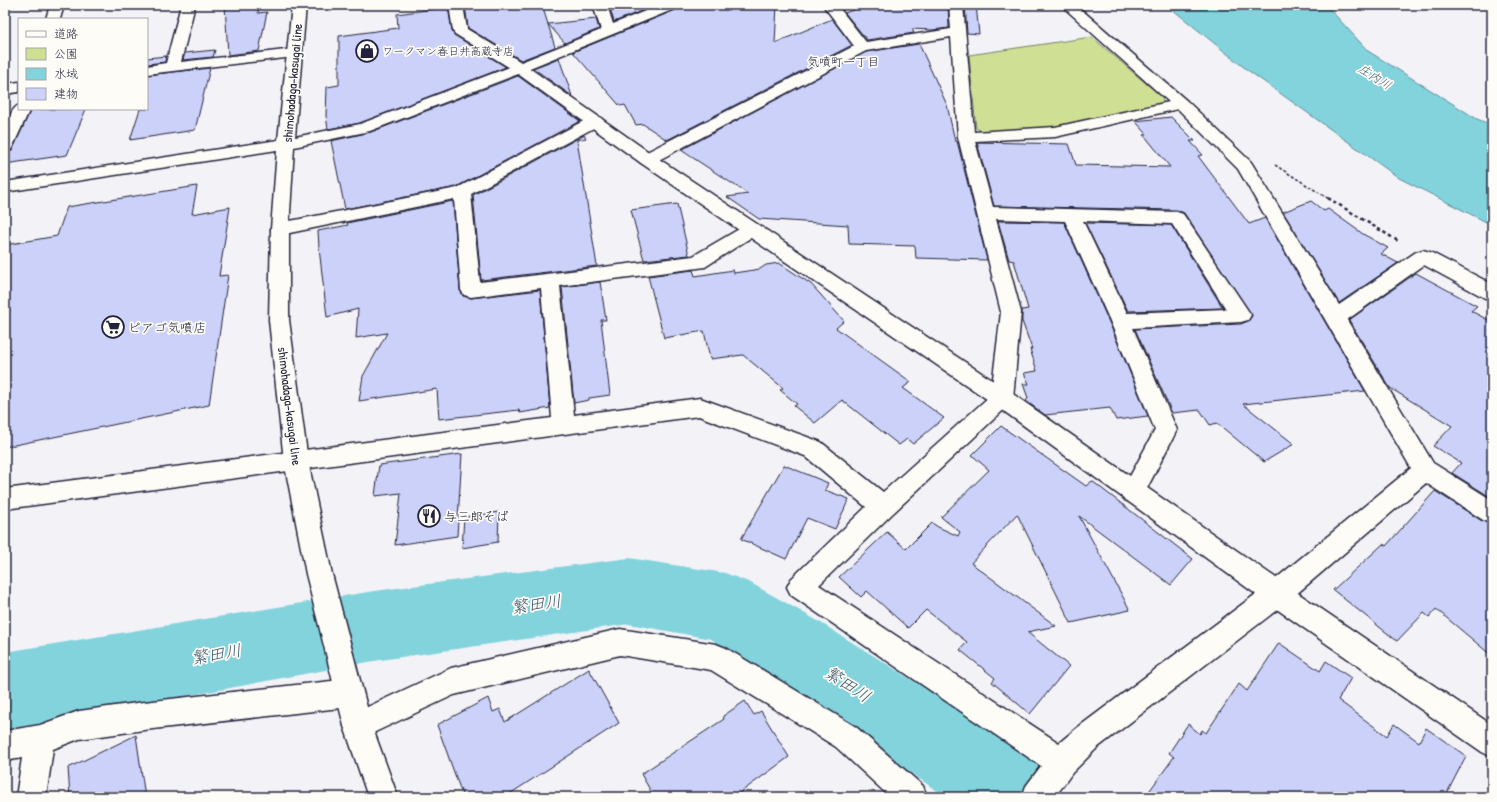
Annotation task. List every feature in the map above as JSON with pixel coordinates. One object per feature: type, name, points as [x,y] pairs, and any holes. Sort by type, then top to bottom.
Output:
[{"type":"street","points":[[53,18],[57,5]]},
{"type":"street","points":[[172,67],[188,5]]},
{"type":"street","name":"shimohadaga-kasugai line","points":[[299,5],[286,144],[280,229],[279,320],[296,461],[319,574],[358,726],[383,797]]},
{"type":"street","points":[[456,5],[460,31],[520,68],[647,159],[1002,398],[1133,493],[1488,739]]},
{"type":"street","points":[[600,5],[608,31]]},
{"type":"street","points":[[5,187],[286,144],[364,128],[520,68],[672,5]]},
{"type":"street","points":[[830,5],[862,47]]},
{"type":"street","points":[[956,5],[966,137],[987,213],[1011,312],[1002,398],[883,507],[800,587],[1060,764]]},
{"type":"street","points":[[1068,5],[1181,104],[1245,166],[1425,470],[1492,513]]},
{"type":"street","points":[[647,159],[862,47],[958,32]]},
{"type":"street","points":[[148,70],[294,53]]},
{"type":"street","points":[[5,89],[18,87]]},
{"type":"street","points":[[966,137],[1055,132],[1181,104]]},
{"type":"street","points":[[5,146],[22,110]]},
{"type":"street","points":[[280,229],[462,192],[595,121]]},
{"type":"street","points":[[462,192],[471,290],[698,262],[752,229]]},
{"type":"street","points":[[987,213],[1177,218],[1241,315],[1120,321]]},
{"type":"street","points":[[1071,216],[1120,321],[1166,430],[1133,493]]},
{"type":"street","points":[[1335,318],[1423,256],[1492,292]]},
{"type":"street","points":[[550,281],[564,424]]},
{"type":"street","points":[[5,500],[700,407],[813,449],[883,507]]},
{"type":"street","points":[[1037,797],[1060,764],[1087,738],[1278,594],[1425,470]]},
{"type":"street","points":[[358,726],[451,682],[620,642],[716,657],[846,737],[912,797]]},
{"type":"street","points":[[5,746],[40,740],[79,726],[144,716],[349,692]]},
{"type":"street","points":[[31,797],[40,740]]},
{"type":"path","points":[[1270,161],[1321,195],[1423,256]]},
{"type":"green space","points":[[1092,37],[1163,98],[1162,104],[1066,129],[986,133],[976,128],[969,55]]},
{"type":"water","name":"庄内川","points":[[1167,5],[1326,5],[1368,51],[1477,119],[1492,125],[1492,225],[1399,178],[1246,69]]},
{"type":"building","points":[[225,5],[259,5],[258,13],[267,12],[259,51],[228,55]]},
{"type":"building","points":[[465,5],[542,5],[555,47],[521,60],[468,28]]},
{"type":"building","points":[[609,5],[656,5],[614,22]]},
{"type":"building","points":[[680,5],[777,5],[775,43],[832,19],[852,45],[667,140],[643,124],[636,125],[625,105],[620,106],[573,52],[678,9]]},
{"type":"building","points":[[869,5],[948,5],[949,28],[932,30],[912,29],[914,33],[867,40],[845,13],[855,9],[869,7]]},
{"type":"building","points":[[965,5],[976,5],[979,34],[967,33]]},
{"type":"building","points":[[448,7],[454,35],[506,67],[360,123],[328,129],[326,116],[327,87],[339,85],[339,36],[398,28],[397,14]]},
{"type":"building","points":[[596,19],[599,29],[565,43],[548,24]]},
{"type":"building","points":[[919,44],[947,105],[955,141],[957,141],[987,260],[916,258],[915,246],[849,244],[848,225],[759,219],[727,197],[748,194],[681,150],[866,52]]},
{"type":"building","points":[[215,50],[213,57],[183,60],[185,53]]},
{"type":"building","points":[[166,56],[165,62],[148,64],[148,58]]},
{"type":"building","points":[[559,58],[572,96],[533,68]]},
{"type":"building","points":[[210,68],[195,130],[130,140],[140,110],[148,110],[148,75]]},
{"type":"building","points":[[518,76],[580,121],[456,187],[345,209],[331,141],[371,132]]},
{"type":"building","points":[[31,110],[86,110],[67,155],[5,164],[5,152],[12,151]]},
{"type":"building","points":[[1171,117],[1195,141],[1190,141],[1203,155],[1198,156],[1249,224],[1265,218],[1365,391],[1243,404],[1294,444],[1264,462],[1217,423],[1210,425],[1200,410],[1172,413],[1135,329],[1241,324],[1248,321],[1252,316],[1184,213],[1177,210],[994,206],[977,142],[1069,144],[1076,165],[1170,167],[1144,135],[1147,134],[1135,121]]},
{"type":"building","points":[[584,135],[586,138],[577,140],[597,266],[481,280],[473,195]]},
{"type":"building","name":"ピアゴ気噴店","points":[[197,186],[192,214],[230,207],[219,276],[228,275],[209,405],[5,447],[5,245],[57,236],[67,207]]},
{"type":"building","points":[[453,201],[460,290],[463,296],[471,298],[540,290],[550,408],[520,413],[519,410],[439,419],[437,389],[359,401],[363,376],[387,333],[356,338],[358,309],[327,317],[318,231],[348,225],[347,223]]},
{"type":"building","points":[[1311,201],[1324,211],[1328,209],[1363,234],[1388,248],[1381,254],[1398,263],[1339,303],[1283,212]]},
{"type":"building","points":[[677,204],[689,255],[644,260],[631,210]]},
{"type":"building","points":[[998,221],[1064,222],[1109,322],[1148,416],[1116,420],[1110,408],[1045,415],[1026,401],[1028,398],[1023,384],[1029,384],[1024,373],[1037,371],[1030,349],[1032,349],[1022,321],[1022,310],[1028,309],[1014,261],[1009,260]]},
{"type":"building","points":[[1085,223],[1171,225],[1223,308],[1128,311]]},
{"type":"building","points":[[779,263],[811,284],[844,321],[836,328],[911,382],[903,388],[944,418],[913,444],[907,439],[899,445],[842,400],[815,423],[794,406],[797,404],[780,390],[783,388],[743,355],[710,359],[704,331],[664,338],[648,276],[693,270],[695,276],[733,270],[734,273],[760,269],[766,265]]},
{"type":"building","points":[[1416,273],[1477,306],[1471,311],[1492,322],[1492,498],[1452,473],[1461,463],[1433,446],[1452,426],[1390,388],[1349,320]]},
{"type":"building","points":[[600,282],[606,320],[601,320],[610,395],[589,398],[589,400],[574,403],[562,287]]},
{"type":"building","points":[[1001,426],[1086,486],[1092,481],[1193,559],[1171,585],[1079,516],[1130,610],[1071,623],[1017,514],[971,563],[1056,626],[1027,632],[1069,666],[1030,714],[992,682],[995,678],[960,650],[967,642],[926,610],[908,628],[867,591],[861,597],[839,577],[887,532],[906,549],[932,523],[958,536],[960,532],[941,517],[989,470],[972,455]]},
{"type":"building","name":"与三郎そば","points":[[462,454],[457,536],[395,545],[401,493],[375,496],[379,465]]},
{"type":"building","points":[[784,465],[828,483],[825,490],[849,499],[835,529],[807,518],[786,559],[741,539]]},
{"type":"building","points":[[1435,491],[1482,521],[1492,525],[1492,656],[1436,609],[1429,617],[1424,613],[1397,641],[1333,590],[1383,544],[1386,546]]},
{"type":"building","points":[[499,512],[498,542],[462,548],[464,517]]},
{"type":"building","points":[[1279,643],[1320,671],[1326,661],[1351,678],[1338,700],[1387,736],[1394,724],[1419,742],[1426,728],[1466,756],[1445,797],[1145,797],[1174,757],[1169,753],[1188,724],[1200,734],[1202,730],[1206,733],[1239,684],[1247,691]]},
{"type":"building","points":[[589,669],[619,723],[505,797],[463,797],[437,725],[488,698],[493,712],[500,709],[505,722]]},
{"type":"building","points":[[745,701],[754,715],[761,711],[789,757],[734,797],[654,797],[641,774],[724,719],[723,716]]},
{"type":"building","points":[[136,735],[145,797],[70,797],[68,768]]},
{"type":"waterway","name":"繁田川","points":[[5,691],[374,626],[629,591],[725,607],[791,647],[997,782],[1016,797]]},
{"type":"place","name":"ワークマン春日井高蔵寺店","points":[[367,51]]},
{"type":"place","name":"ピアゴ気噴店","points":[[113,327]]},
{"type":"place","name":"与三郎そば","points":[[429,516]]},
{"type":"district","name":"気噴町一丁目","points":[[843,62]]}]
